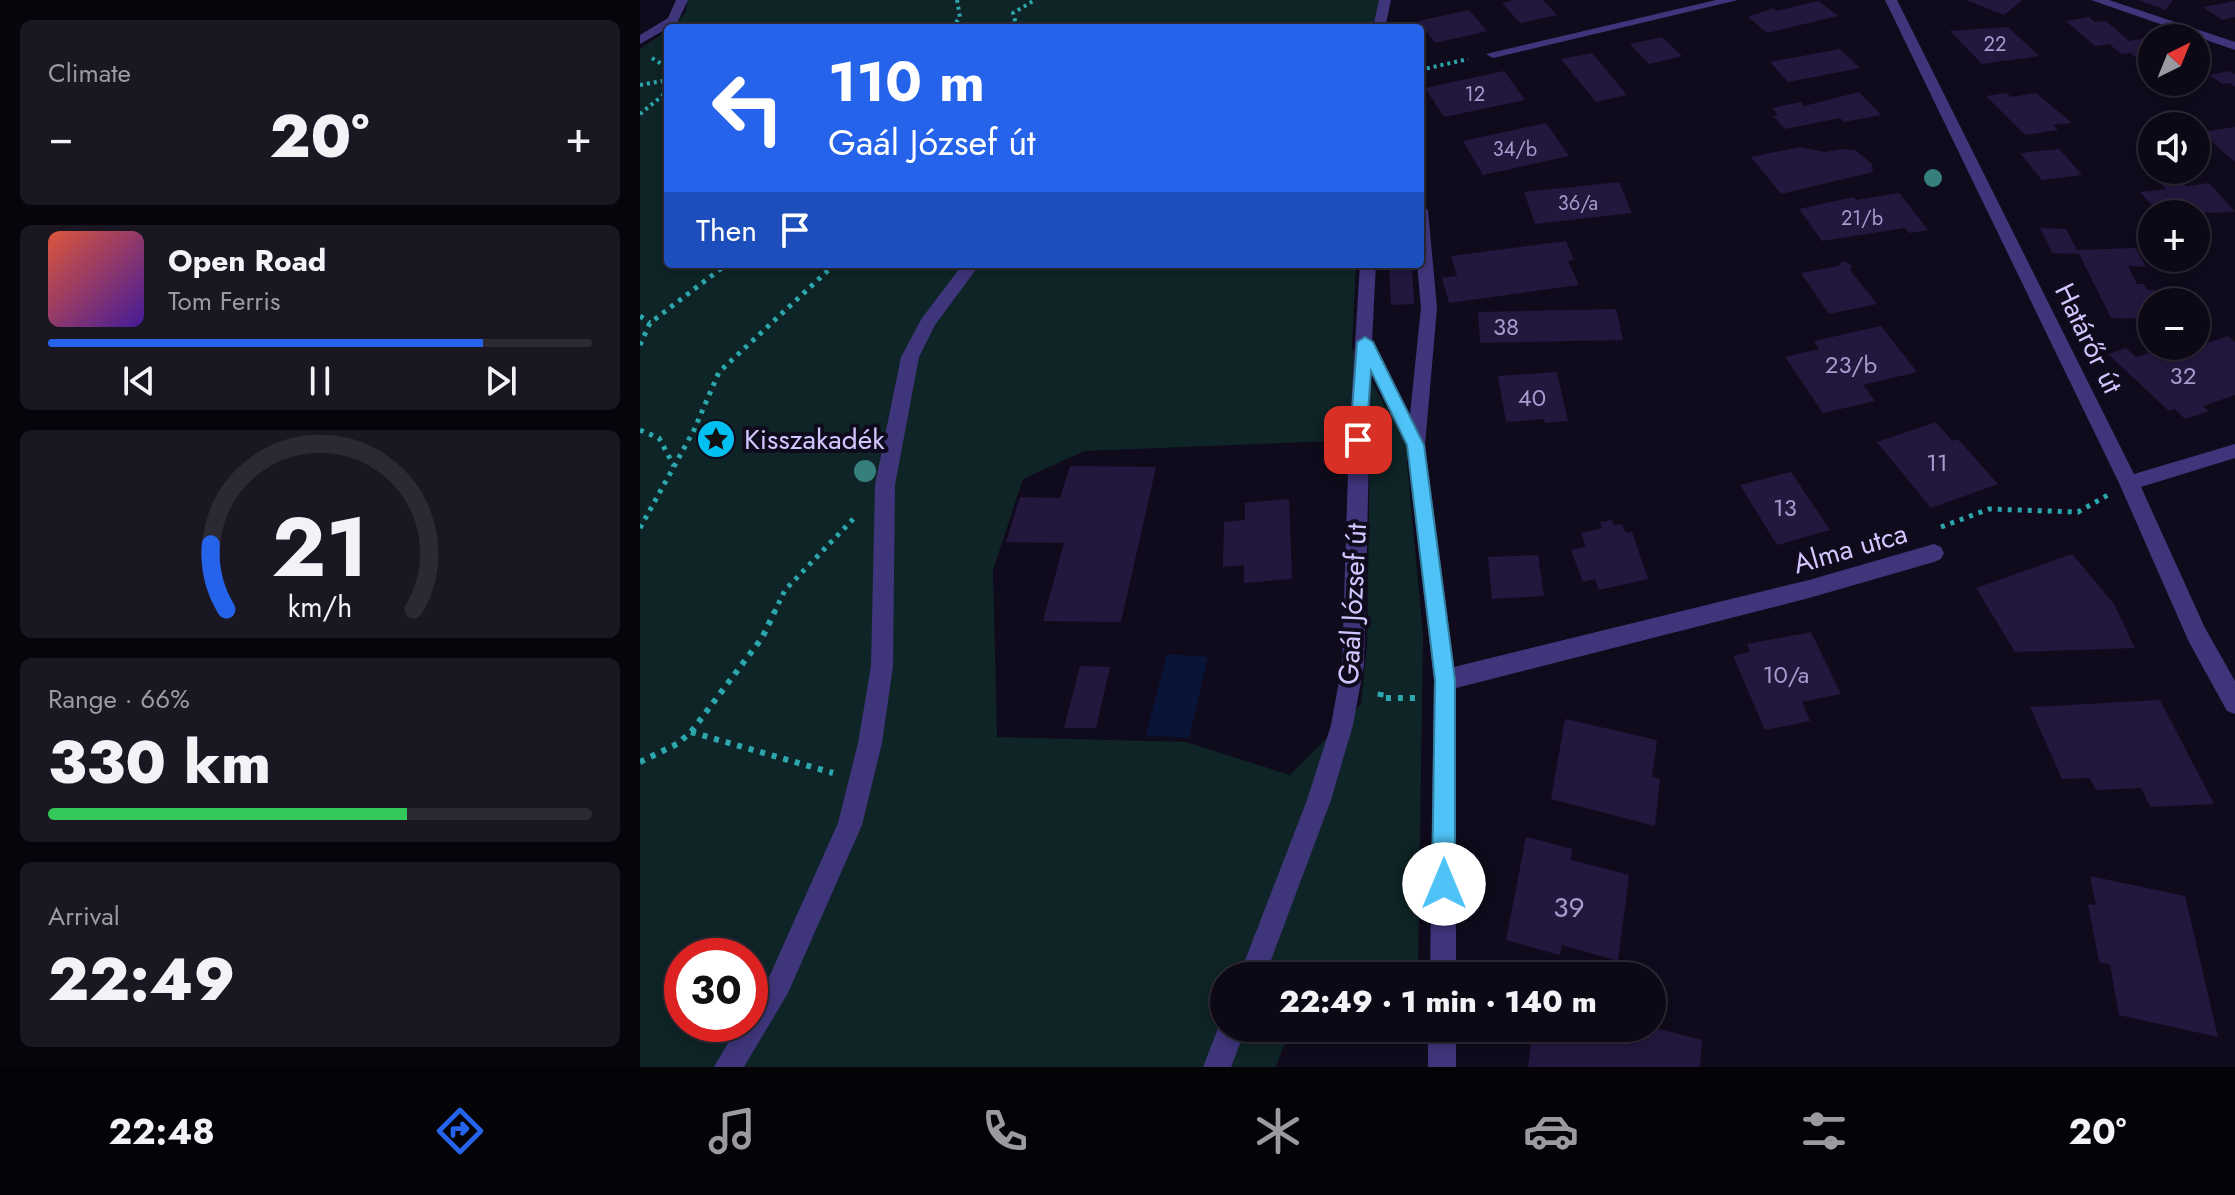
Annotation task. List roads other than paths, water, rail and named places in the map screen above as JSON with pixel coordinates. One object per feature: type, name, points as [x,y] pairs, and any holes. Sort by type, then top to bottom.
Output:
[{"type":"street","points":[[670,24],[680,14],[682,0]]},
{"type":"street","points":[[1380,24],[1385,0]]},
{"type":"street","points":[[1493,54],[1732,0]]},
{"type":"street","name":"Határőr út","points":[[1891,0],[2129,483],[2197,635],[2235,703]]},
{"type":"street","points":[[2097,0],[2235,46]]},
{"type":"street","points":[[640,40],[664,28]]},
{"type":"street","points":[[1424,254],[1429,308],[1416,445],[1445,680],[1443,962]]},
{"type":"street","points":[[728,1067],[779,984],[850,825],[882,666],[885,485],[910,357],[928,322],[969,268]]},
{"type":"street","name":"Gaál József út","points":[[1257,962],[1319,800],[1342,725],[1353,665],[1358,440],[1368,268]]},
{"type":"street","points":[[1365,342],[1416,445]]},
{"type":"street","points":[[2129,483],[2235,451]]},
{"type":"street","name":"Alma utca","points":[[1445,680],[1809,589],[1934,553]]},
{"type":"street","points":[[1217,1067],[1227,1042]]},
{"type":"street","points":[[1442,1042],[1442,1067]]},
{"type":"water","points":[[1167,654],[1208,657],[1189,738],[1146,735]]},
{"type":"place","name":"Kisszakadék","points":[[716,439]]}]
